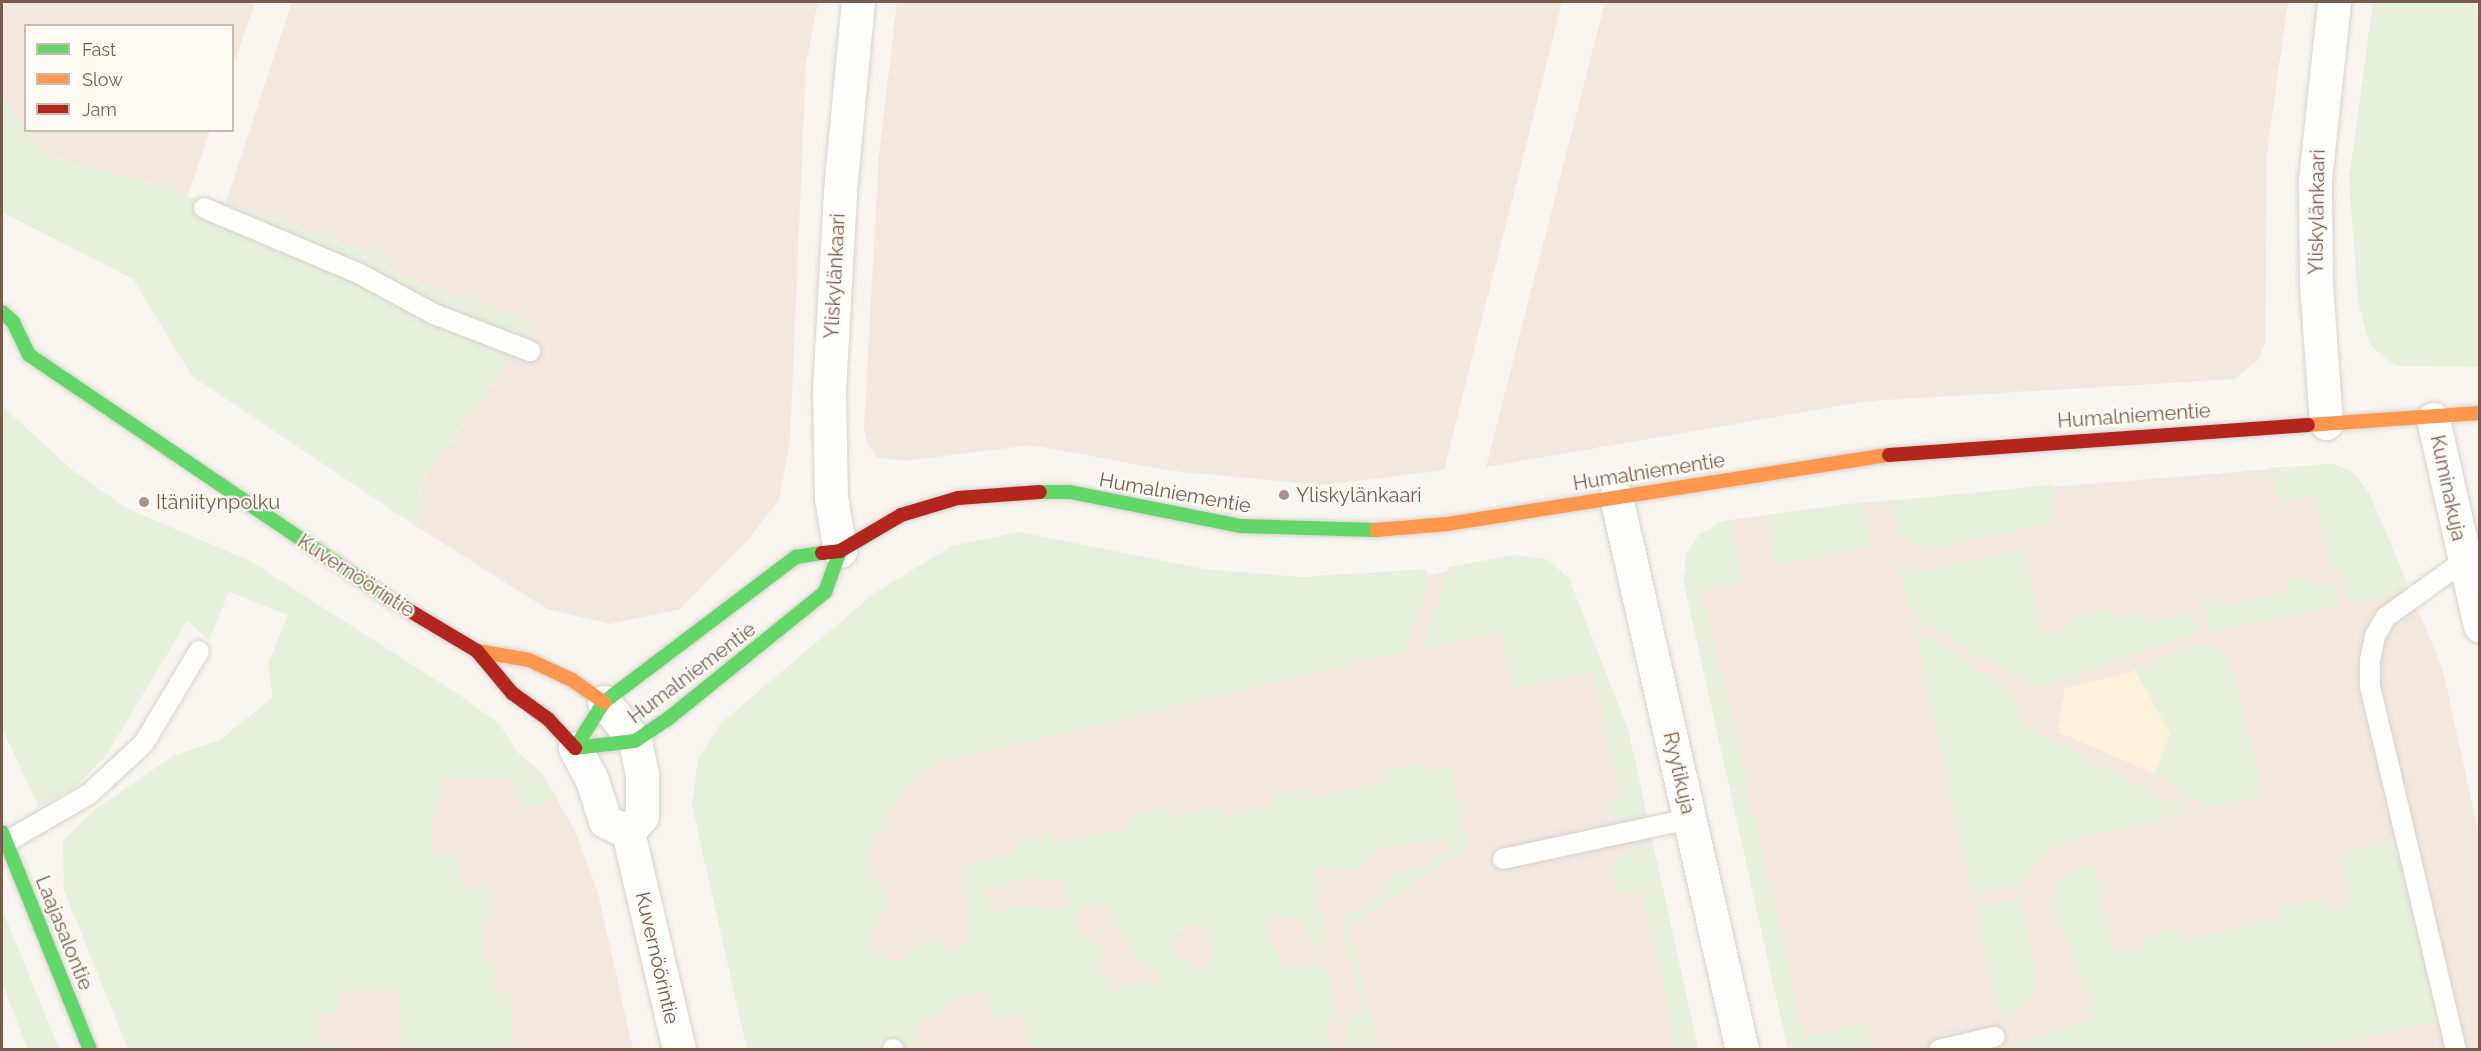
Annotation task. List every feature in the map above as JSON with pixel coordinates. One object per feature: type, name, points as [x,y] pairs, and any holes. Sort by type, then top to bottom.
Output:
[{"type":"street","name":"Yliskylänkaari","points":[[840,551],[831,498],[829,390],[840,191],[858,2]]},
{"type":"street","name":"Yliskylänkaari","points":[[2326,423],[2316,282],[2315,180],[2334,2]]},
{"type":"street","name":"Kuvernöörintie","points":[[2,312],[13,322],[29,355]]},
{"type":"street","name":"Kuvernöörintie","points":[[11,353],[29,355],[378,592],[477,651],[512,693],[548,719],[574,748],[592,780],[605,822],[628,832]]},
{"type":"street","name":"Humalniementie","points":[[574,748],[604,702],[744,600],[795,557],[840,551],[901,515],[958,498],[1009,492],[1070,492],[1191,519],[1298,530],[1447,524],[1911,452],[2326,423],[2433,419],[2480,414]]},
{"type":"street","name":"Kuminakuja","points":[[2433,419],[2480,626]]},
{"type":"street","name":"Ryytikuja","points":[[1616,497],[1742,1050]]},
{"type":"street","name":"Humalniementie","points":[[574,748],[634,741],[757,650],[825,592],[840,551]]},
{"type":"street","name":"Kuvernöörintie","points":[[477,651],[528,660],[572,680],[604,702],[634,741],[642,773],[642,816],[628,832]]},
{"type":"street","name":"Kuvernöörintie","points":[[628,832],[679,1050]]},
{"type":"street","name":"Laajasalontie","points":[[4,837],[90,1050]]},
{"type":"lane","points":[[204,208],[360,274],[434,314],[530,351]]},
{"type":"lane","points":[[2456,1050],[2370,685],[2370,660],[2376,636],[2386,617],[2464,561]]},
{"type":"lane","points":[[4,837],[89,794],[144,743],[199,651]]},
{"type":"lane","points":[[1503,859],[1689,819]]},
{"type":"lane","points":[[1939,1050],[1994,1037]]},
{"type":"shaded area","points":[[2,2],[255,2],[234,63],[234,24],[24,24],[24,128],[2,97]]},
{"type":"shaded area","points":[[292,2],[818,2],[806,64],[790,439],[779,500],[746,542],[680,609],[610,624],[547,609],[419,528],[421,484],[535,324],[387,271],[390,259],[226,202]]},
{"type":"shaded area","points":[[897,2],[1562,2],[1444,470],[1323,485],[1172,471],[1031,445],[904,461],[876,457],[866,440],[864,427],[879,155]]},
{"type":"shaded area","points":[[1605,2],[2288,2],[2267,153],[2265,343],[2258,360],[2234,379],[1868,401],[1486,467]]},
{"type":"shaded area","points":[[28,132],[210,132],[187,197],[163,187],[45,155]]},
{"type":"shaded area","points":[[2333,464],[2354,473],[2370,495],[2443,670],[2479,836],[2479,1049],[1788,1049],[1684,583],[1686,555],[1699,535],[1723,521],[1847,504]]},
{"type":"shaded area","points":[[1514,555],[1548,560],[1569,579],[1628,730],[1698,1049],[839,1049],[807,921],[970,685]]},
{"type":"shaded area","points":[[330,762],[541,772],[575,831],[598,893],[633,1049],[251,1050]]},
{"type":"green space","points":[[2373,2],[2475,2],[2480,23],[2479,367],[2396,366],[2370,345],[2358,302],[2349,180]]},
{"type":"green space","points":[[2,97],[24,127],[24,132],[28,132],[45,155],[163,187],[187,197],[226,202],[391,259],[388,271],[535,324],[421,483],[419,528],[192,376],[133,279],[2,212]]},
{"type":"green space","points":[[2,406],[71,469],[126,508],[250,561],[458,694],[499,724],[518,753],[541,772],[558,799],[517,809],[516,779],[441,779],[440,815],[431,815],[431,855],[460,855],[460,888],[492,888],[492,924],[482,924],[483,963],[493,963],[494,994],[511,993],[511,1049],[401,1049],[400,990],[340,991],[340,1012],[318,1013],[318,1043],[340,1043],[340,1049],[128,1049],[64,890],[63,841],[94,810],[173,756],[220,740],[273,697],[268,664],[288,615],[229,592],[209,640],[187,621],[107,754],[77,786],[39,807],[2,728]]},
{"type":"green space","points":[[2333,464],[2354,473],[2370,495],[2407,583],[2392,595],[2348,604],[2342,569],[2332,570],[2315,495],[2277,504],[2269,468]]},
{"type":"green space","points":[[2053,485],[2055,511],[2050,523],[1937,548],[1915,544],[1899,532],[1890,515],[1889,501]]},
{"type":"green space","points":[[1862,503],[1872,546],[1776,566],[1766,515]]},
{"type":"green space","points":[[1723,521],[1732,521],[1742,581],[1702,590],[1805,1038],[1868,1022],[1873,1044],[1851,1049],[1788,1049],[1684,583],[1686,555],[1699,535]]},
{"type":"green space","points":[[1019,532],[1204,569],[1302,577],[1425,569],[1430,576],[1406,651],[942,762],[917,775],[874,839],[867,869],[891,895],[866,947],[896,961],[927,938],[955,952],[969,935],[963,866],[1014,853],[1012,843],[1051,834],[1053,844],[1129,827],[1127,817],[1166,808],[1169,818],[1220,807],[1222,818],[1273,806],[1271,796],[1310,787],[1313,798],[1388,780],[1387,770],[1424,762],[1427,772],[1451,766],[1469,852],[1451,858],[1350,926],[1378,1049],[1342,1049],[1349,1017],[1364,1010],[1344,939],[1345,916],[1386,894],[1391,875],[1429,865],[1451,849],[1442,841],[1384,846],[1355,869],[1314,869],[1327,943],[1316,949],[1298,917],[1271,916],[1269,936],[1284,969],[1320,964],[1332,980],[1338,1010],[1323,1026],[1337,1049],[1032,1049],[1022,1012],[991,1019],[985,992],[946,1001],[948,1013],[916,1021],[920,1041],[886,1049],[747,1049],[692,806],[698,759],[721,723],[876,592],[952,546]],"holes":[[[1026,878],[1062,881],[1071,906],[1041,910],[1021,905],[995,912],[989,904],[987,890]],[[1107,904],[1137,961],[1160,975],[1161,987],[1138,980],[1110,992],[1098,968],[1103,948],[1077,932],[1082,907]],[[1188,925],[1206,925],[1213,943],[1212,964],[1197,969],[1179,956],[1173,939]]]},
{"type":"green space","points":[[2023,549],[2042,635],[2068,629],[2066,619],[2112,609],[2114,619],[2141,613],[2144,624],[2192,613],[2197,632],[2035,687],[1911,615],[1898,570],[1923,572]]},
{"type":"green space","points":[[1514,555],[1548,560],[1569,579],[1628,730],[1647,816],[1618,816],[1604,802],[1622,798],[1592,672],[1514,688],[1501,631],[1423,648],[1449,567]]},
{"type":"green space","points":[[2306,577],[2308,588],[2335,582],[2338,605],[2210,632],[2203,600],[2209,598],[2212,608],[2287,592],[2286,581]]},
{"type":"green space","points":[[1914,629],[2008,687],[2022,724],[2191,813],[2084,837],[2056,847],[2033,865],[2023,884],[1972,893]]},
{"type":"green space","points":[[2191,645],[2216,647],[2229,656],[2264,796],[2204,807],[2155,774],[2058,732],[2065,688],[2135,671]]},
{"type":"green space","points":[[2399,841],[2438,1022],[2307,1049],[2005,1049],[2096,1016],[2052,902],[2057,884],[2073,870],[2095,866],[2114,955],[2142,949],[2140,938],[2179,929],[2182,940],[2283,918],[2281,907],[2322,898],[2325,909],[2349,904],[2339,853]]},
{"type":"green space","points":[[1653,844],[1698,1049],[1677,1049],[1642,889],[1617,894],[1613,870],[1619,855]]},
{"type":"green space","points":[[2021,898],[2036,977],[2033,997],[2022,1009],[2006,1012],[1996,1003],[1976,907]]},
{"type":"green space","points":[[2,909],[59,1049],[28,1049],[2,984]]},
{"type":"sand","points":[[2135,671],[2170,733],[2155,774],[2058,732],[2065,688]]},
{"type":"traffic: fast","points":[[2,312],[13,322],[29,355],[390,599]]},
{"type":"traffic: fast","points":[[1040,492],[1070,492],[1240,526],[1376,530]]},
{"type":"traffic: fast","points":[[575,748],[635,741],[669,718],[825,592],[840,551]]},
{"type":"traffic: fast","points":[[575,748],[604,702],[796,557],[822,553]]},
{"type":"traffic: fast","points":[[2,832],[90,1050]]},
{"type":"traffic: slow","points":[[2308,425],[2480,413]]},
{"type":"traffic: slow","points":[[1376,530],[1447,524],[1889,455]]},
{"type":"traffic: slow","points":[[477,651],[529,660],[572,680],[604,702]]},
{"type":"traffic: jam","points":[[1889,455],[2308,425]]},
{"type":"traffic: jam","points":[[822,553],[840,551],[901,515],[958,498],[1040,492]]},
{"type":"traffic: jam","points":[[390,599],[477,651],[512,693],[548,719],[575,748]]},
{"type":"place","name":"Yliskylänkaari","points":[[1284,495]]},
{"type":"place","name":"Itäniitynpolku","points":[[144,502]]}]
